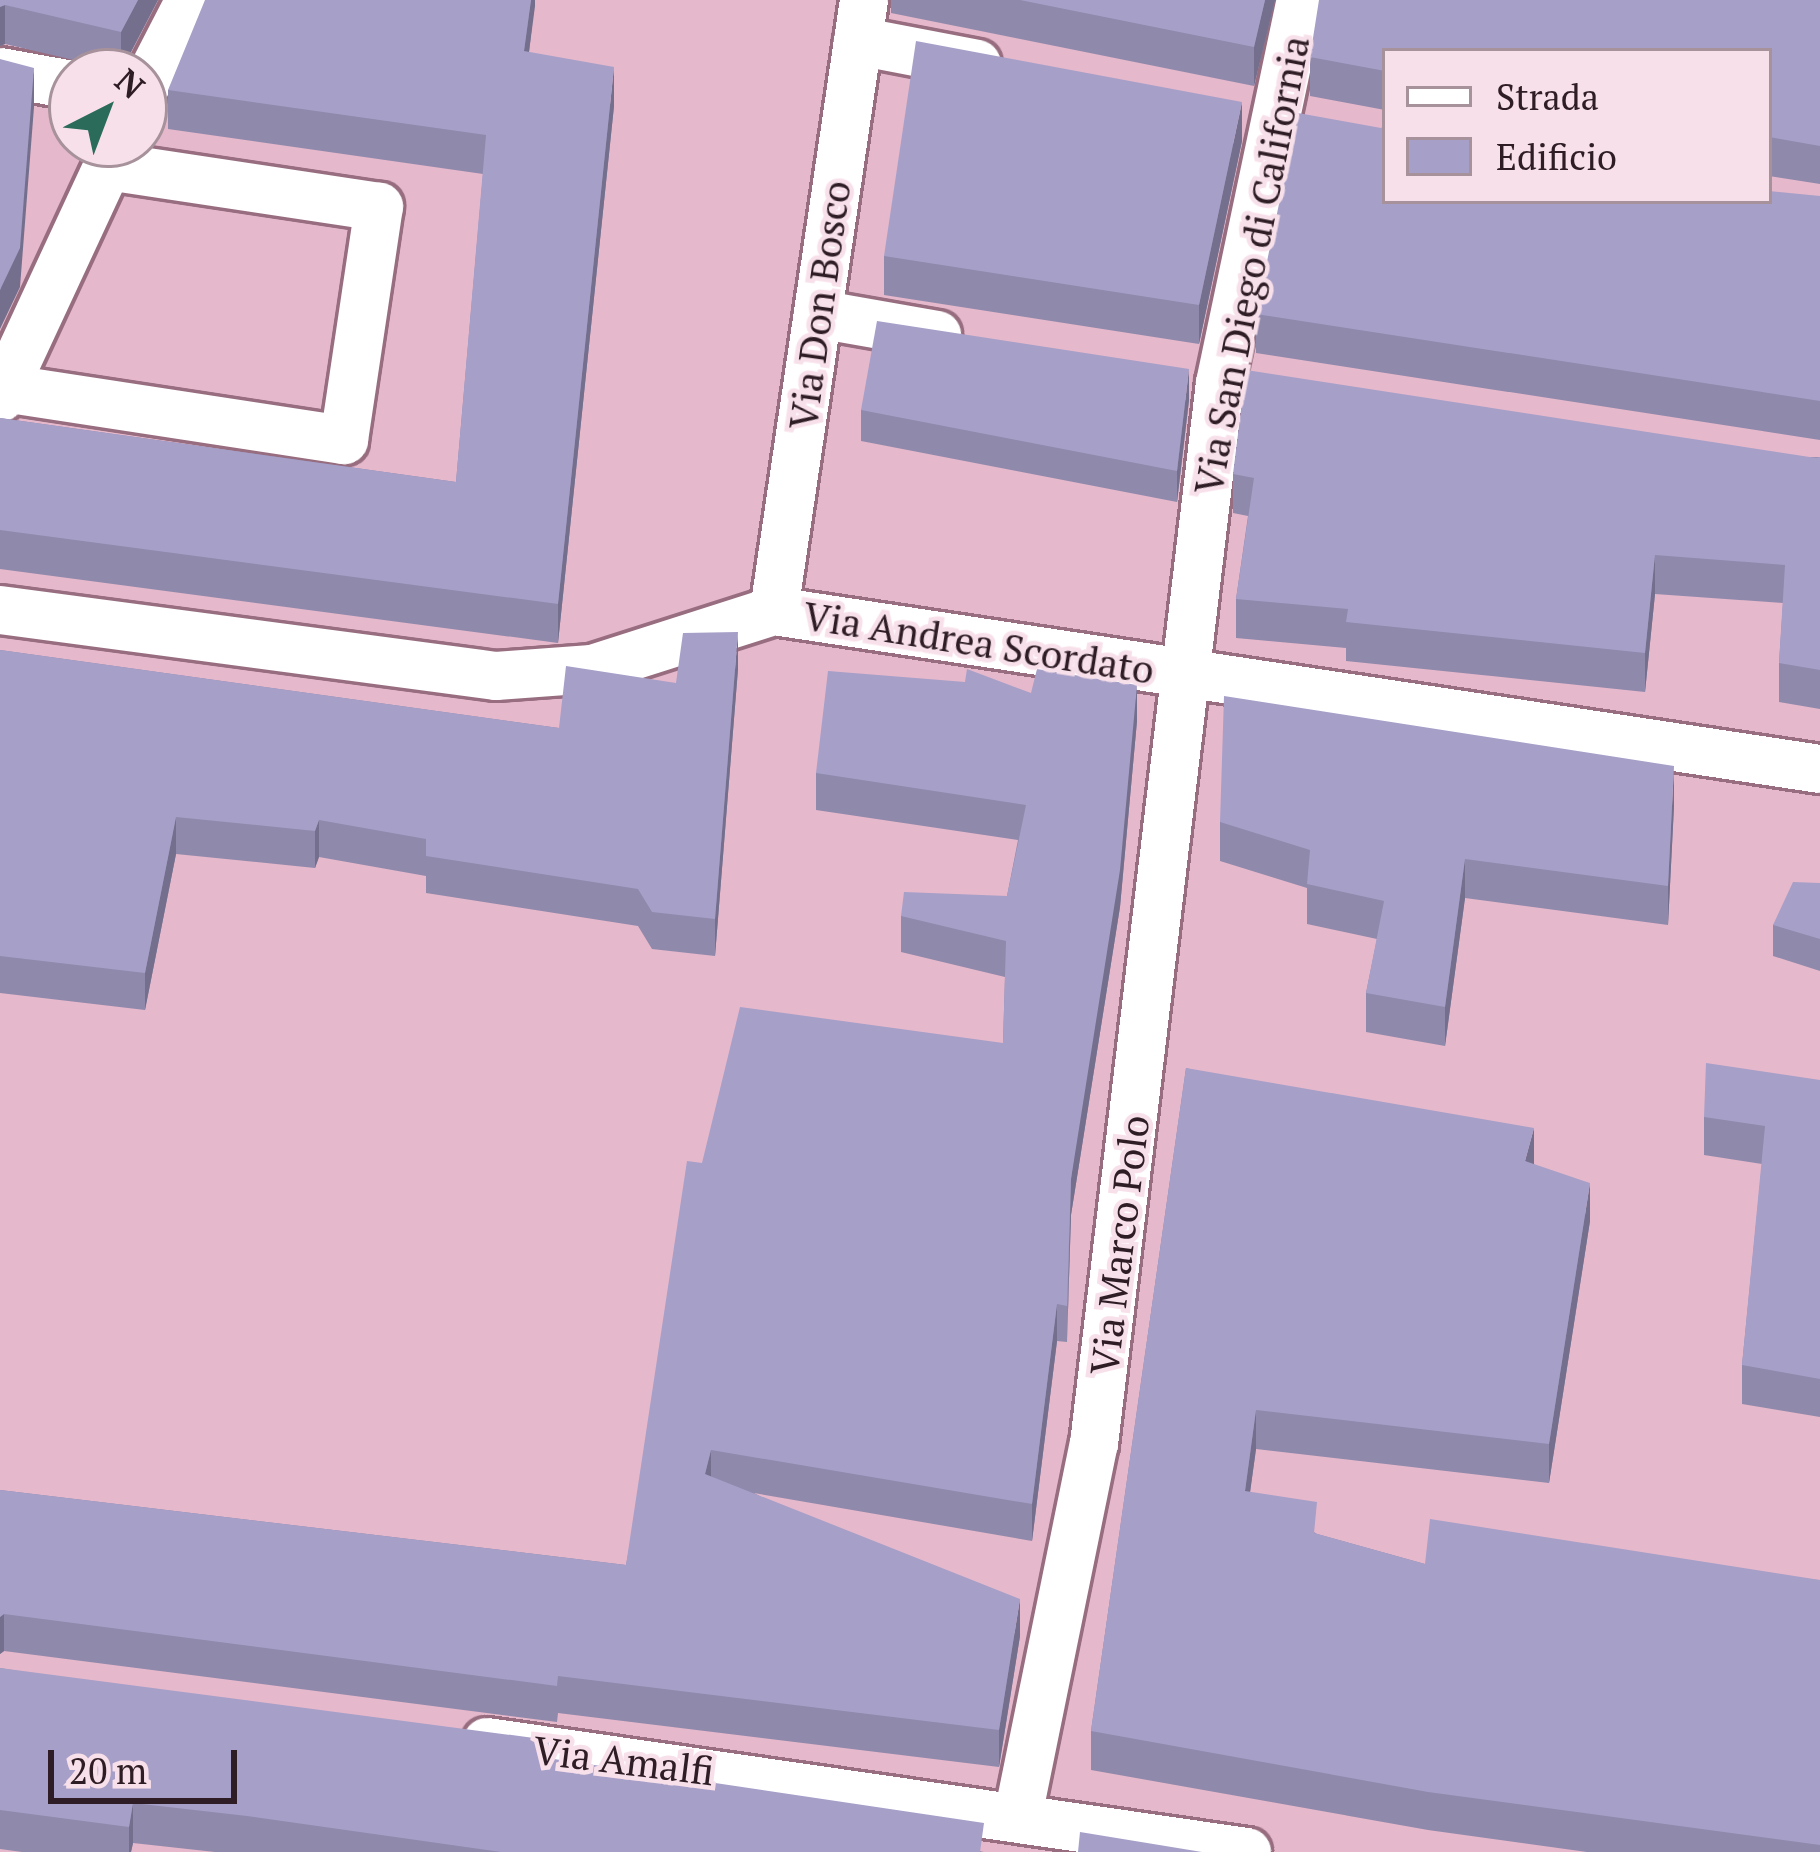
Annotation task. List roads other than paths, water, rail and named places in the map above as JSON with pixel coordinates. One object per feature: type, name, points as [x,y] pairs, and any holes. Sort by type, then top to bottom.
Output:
[{"type":"street","points":[[165,48],[190,0]]},
{"type":"street","name":"Via San Diego di California","points":[[1185,674],[1221,382],[1301,0]]},
{"type":"street","points":[[861,21],[1022,73]]},
{"type":"street","name":"Via Don Bosco","points":[[774,611],[861,21]]},
{"type":"street","points":[[0,71],[48,80]]},
{"type":"street","points":[[107,168],[2,393],[344,440],[379,207],[168,166]]},
{"type":"street","points":[[818,314],[997,345]]},
{"type":"street","name":"Via Andrea Scordato","points":[[0,610],[496,676],[592,669],[774,611],[1820,769]]},
{"type":"street","name":"Via Marco Polo","points":[[1019,1811],[1094,1444],[1185,674]]},
{"type":"street","name":"Via Amalfi","points":[[427,1734],[1019,1811],[1247,1852]]}]
